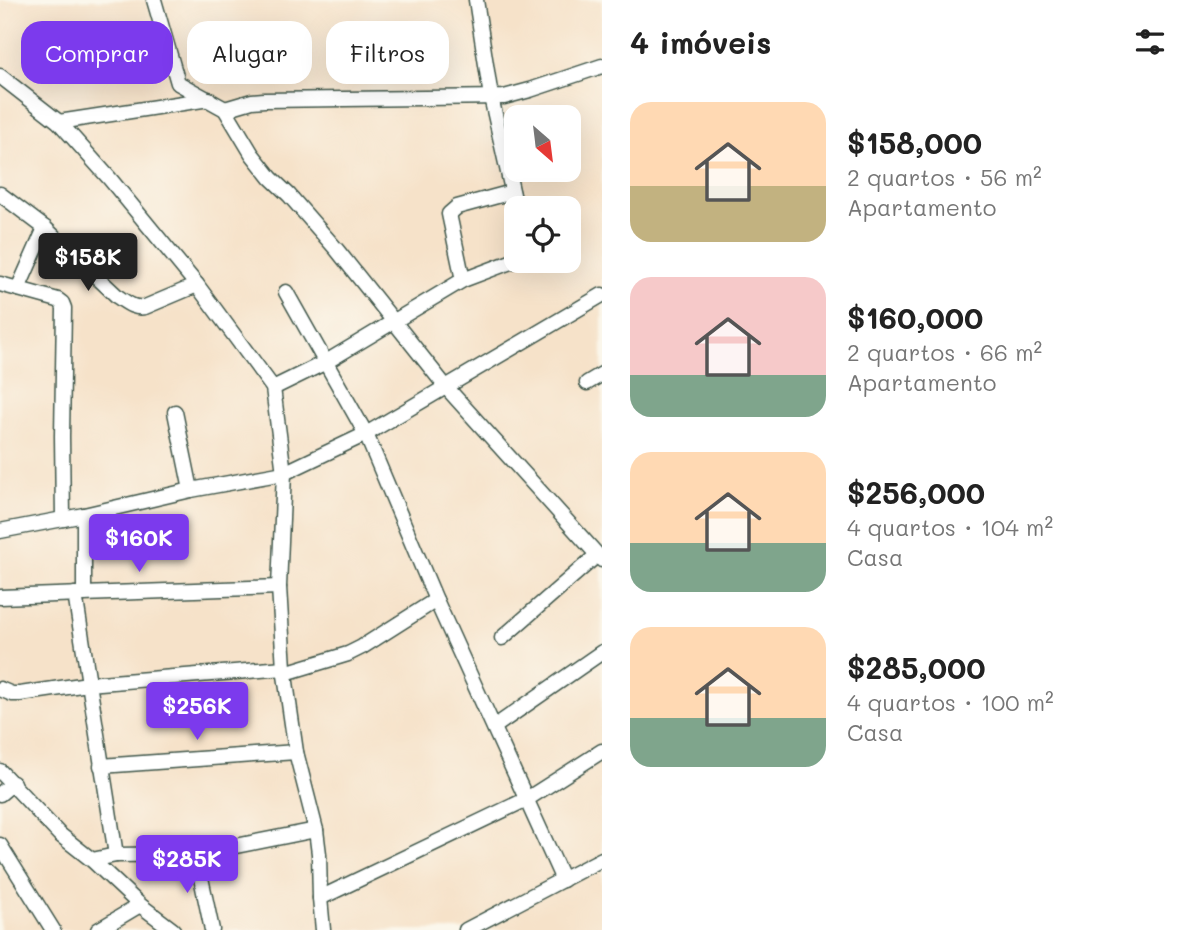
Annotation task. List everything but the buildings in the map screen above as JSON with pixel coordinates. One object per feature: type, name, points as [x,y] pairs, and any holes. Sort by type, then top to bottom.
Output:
[{"type":"street","points":[[153,0],[178,83],[225,108],[252,154],[271,178],[337,250],[446,387],[600,558],[502,638]]},
{"type":"street","points":[[476,0],[491,97],[513,196]]},
{"type":"street","points":[[225,108],[264,100],[504,97],[602,66]]},
{"type":"street","points":[[0,76],[59,122],[110,179],[197,285],[272,388],[284,473],[279,587],[285,671],[296,752],[316,830],[323,930]]},
{"type":"street","points":[[59,122],[209,99]]},
{"type":"street","points":[[463,280],[450,215],[457,207],[512,192]]},
{"type":"street","points":[[0,194],[44,228],[130,306],[145,307],[197,285]]},
{"type":"street","points":[[18,289],[44,228]]},
{"type":"street","points":[[272,388],[326,362],[463,280],[504,265]]},
{"type":"street","points":[[0,284],[58,300],[64,307],[63,519]]},
{"type":"street","points":[[286,292],[366,434],[436,600],[563,880]]},
{"type":"street","points":[[0,531],[84,515],[191,489],[284,473],[366,434],[602,295]]},
{"type":"street","points":[[587,383],[602,374]]},
{"type":"street","points":[[175,412],[191,489]]},
{"type":"street","points":[[84,515],[79,594],[88,684],[116,855]]},
{"type":"street","points":[[0,597],[279,587]]},
{"type":"street","points":[[0,689],[20,694],[88,684],[285,671],[348,654],[436,600]]},
{"type":"street","points":[[494,727],[602,652]]},
{"type":"street","points":[[320,898],[527,799],[602,751]]},
{"type":"street","points":[[101,766],[296,752]]},
{"type":"street","points":[[0,771],[59,834],[92,860],[140,905],[173,930]]},
{"type":"street","points":[[0,794],[13,783]]},
{"type":"street","points":[[92,860],[116,855],[196,854],[316,830]]},
{"type":"street","points":[[0,845],[53,930]]},
{"type":"street","points":[[196,854],[212,930]]},
{"type":"street","points":[[466,930],[602,859]]},
{"type":"street","points":[[98,930],[140,905]]}]
